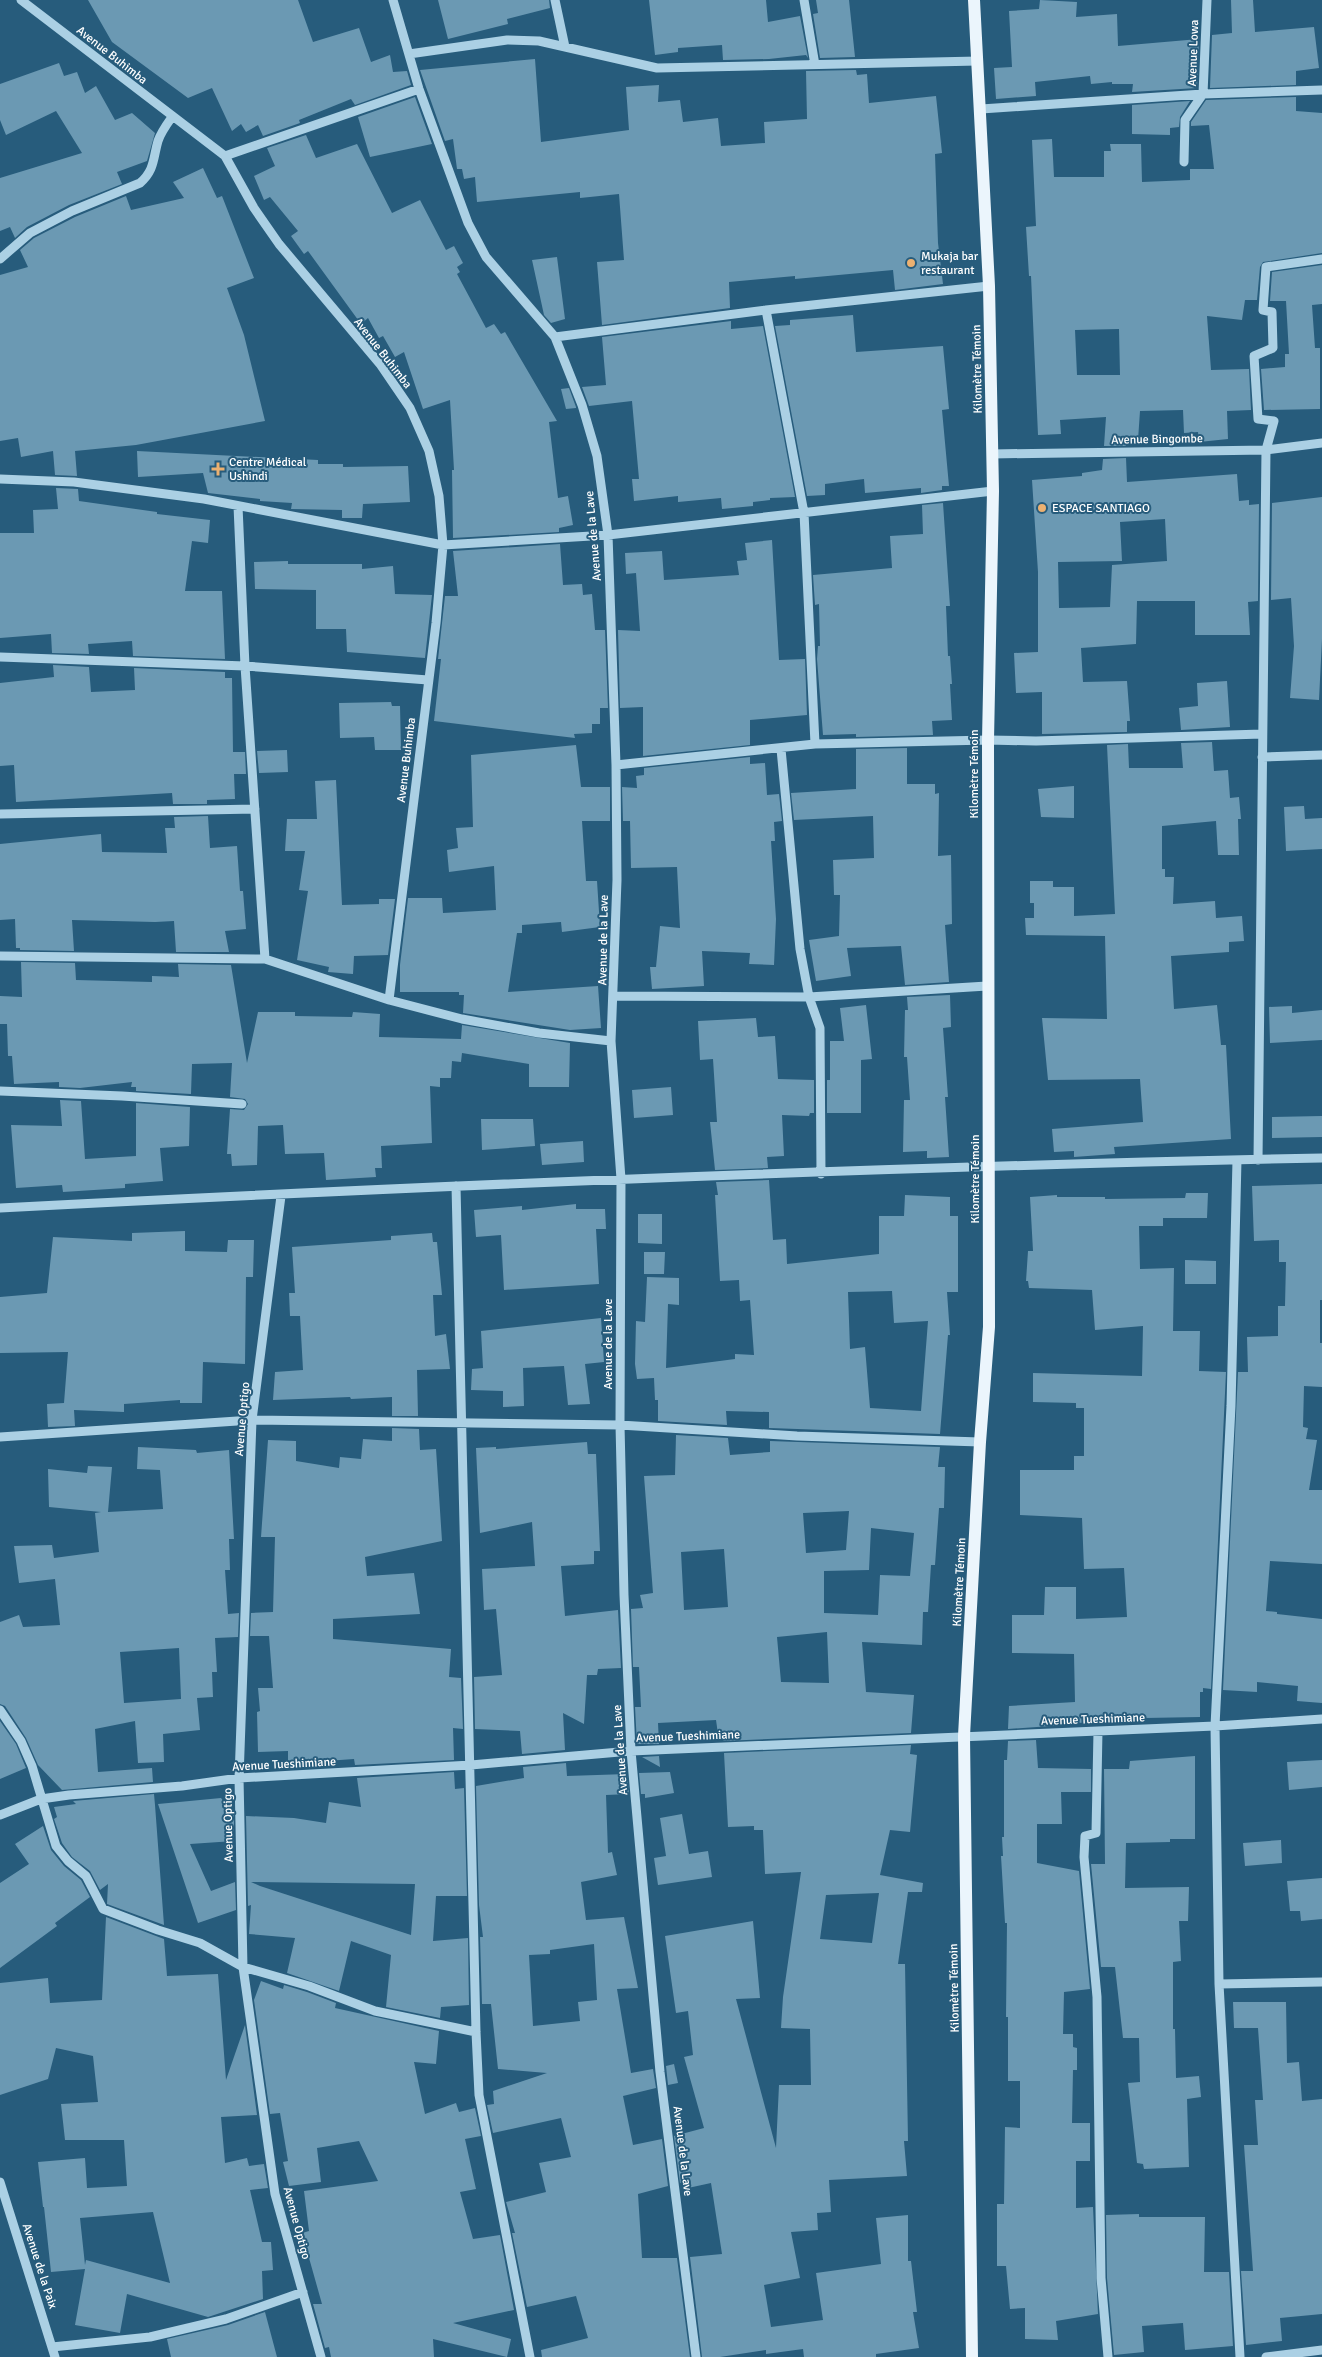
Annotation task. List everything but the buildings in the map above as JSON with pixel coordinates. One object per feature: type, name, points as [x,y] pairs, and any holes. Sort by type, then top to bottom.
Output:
[{"type":"main road","name":"Kilomètre Témoin","points":[[972,2357],[964,1736],[980,1442],[989,1327],[988,740],[993,491],[988,286],[981,108],[974,0]]},
{"type":"street","name":"Avenue Buhimba","points":[[21,0],[225,156],[254,208],[279,244],[380,364],[410,408],[429,451],[439,496],[443,545],[436,623],[390,1000]]},
{"type":"street","name":"Avenue de la Lave","points":[[393,0],[419,89],[468,223],[486,257],[555,337],[582,405],[597,456],[608,535],[616,765],[614,996],[611,1041],[621,1179],[620,1425],[624,1595],[631,1751],[660,2072],[696,2357]]},
{"type":"street","points":[[555,0],[565,47]]},
{"type":"street","points":[[804,0],[815,65]]},
{"type":"street","name":"Avenue Lowa","points":[[1184,162],[1185,120],[1203,94],[1207,0]]},
{"type":"street","points":[[409,54],[507,40],[539,40],[657,68],[978,61]]},
{"type":"street","points":[[225,156],[419,89]]},
{"type":"street","points":[[981,108],[1203,94],[1322,90]]},
{"type":"street","points":[[0,259],[30,234],[72,211],[140,183],[153,170],[161,134],[172,117]]},
{"type":"street","points":[[1258,1160],[1266,450],[1274,421],[1258,419],[1254,356],[1272,348],[1272,312],[1263,310],[1266,267],[1322,259]]},
{"type":"street","points":[[555,337],[766,310],[988,286]]},
{"type":"street","points":[[766,310],[804,514],[815,744]]},
{"type":"street","name":"Avenue Bingombe","points":[[992,454],[1266,450],[1322,443]]},
{"type":"street","points":[[0,479],[74,482],[238,506],[443,545],[608,535],[993,491]]},
{"type":"street","points":[[238,506],[245,666],[265,959]]},
{"type":"street","points":[[0,658],[245,666],[428,680]]},
{"type":"street","points":[[616,765],[781,750],[815,744],[988,740],[1036,741],[1262,734]]},
{"type":"street","points":[[781,750],[800,950],[809,997],[820,1028],[821,1174]]},
{"type":"street","points":[[1262,757],[1322,756]]},
{"type":"street","points":[[0,814],[255,809]]},
{"type":"street","points":[[0,956],[265,959],[390,1000],[462,1019],[539,1033],[611,1041]]},
{"type":"street","points":[[614,996],[809,997],[987,986]]},
{"type":"street","points":[[0,1091],[122,1096],[242,1104]]},
{"type":"street","points":[[0,1208],[621,1179],[821,1174],[989,1166],[1322,1158]]},
{"type":"street","points":[[1237,1160],[1231,1406],[1215,1726],[1219,1984],[1240,2357]]},
{"type":"street","points":[[456,1186],[479,2095],[530,2357]]},
{"type":"street","name":"Avenue Optigo","points":[[281,1196],[252,1420],[239,1778],[244,1967],[275,2194],[321,2357]]},
{"type":"street","points":[[0,1437],[252,1420],[620,1425],[797,1436],[980,1442]]},
{"type":"street","points":[[0,1710],[20,1741],[32,1766],[40,1799],[56,1846],[68,1861],[86,1876],[103,1909],[158,1930],[200,1943],[244,1967],[309,1986],[375,2011],[476,2032]]},
{"type":"street","name":"Avenue Tueshimiane","points":[[0,1815],[40,1799],[69,1794],[182,1786],[239,1778],[471,1765],[631,1751],[1322,1720]]},
{"type":"street","points":[[1098,1731],[1096,1834],[1086,1836],[1084,1857],[1097,1998],[1096,2096],[1101,2278],[1108,2357]]},
{"type":"street","points":[[1219,1984],[1322,1982]]},
{"type":"street","name":"Avenue de la Paix","points":[[0,2182],[55,2357]]},
{"type":"street","points":[[52,2347],[150,2337],[226,2319],[303,2292]]},
{"type":"street","points":[[1266,2357],[1322,2350]]},
{"type":"place","name":"Mukaja bar restaurant","points":[[911,263]]},
{"type":"place","name":"Centre Médical Ushindi","points":[[218,469]]},
{"type":"place","name":"ESPACE SANTIAGO","points":[[1042,508]]}]
